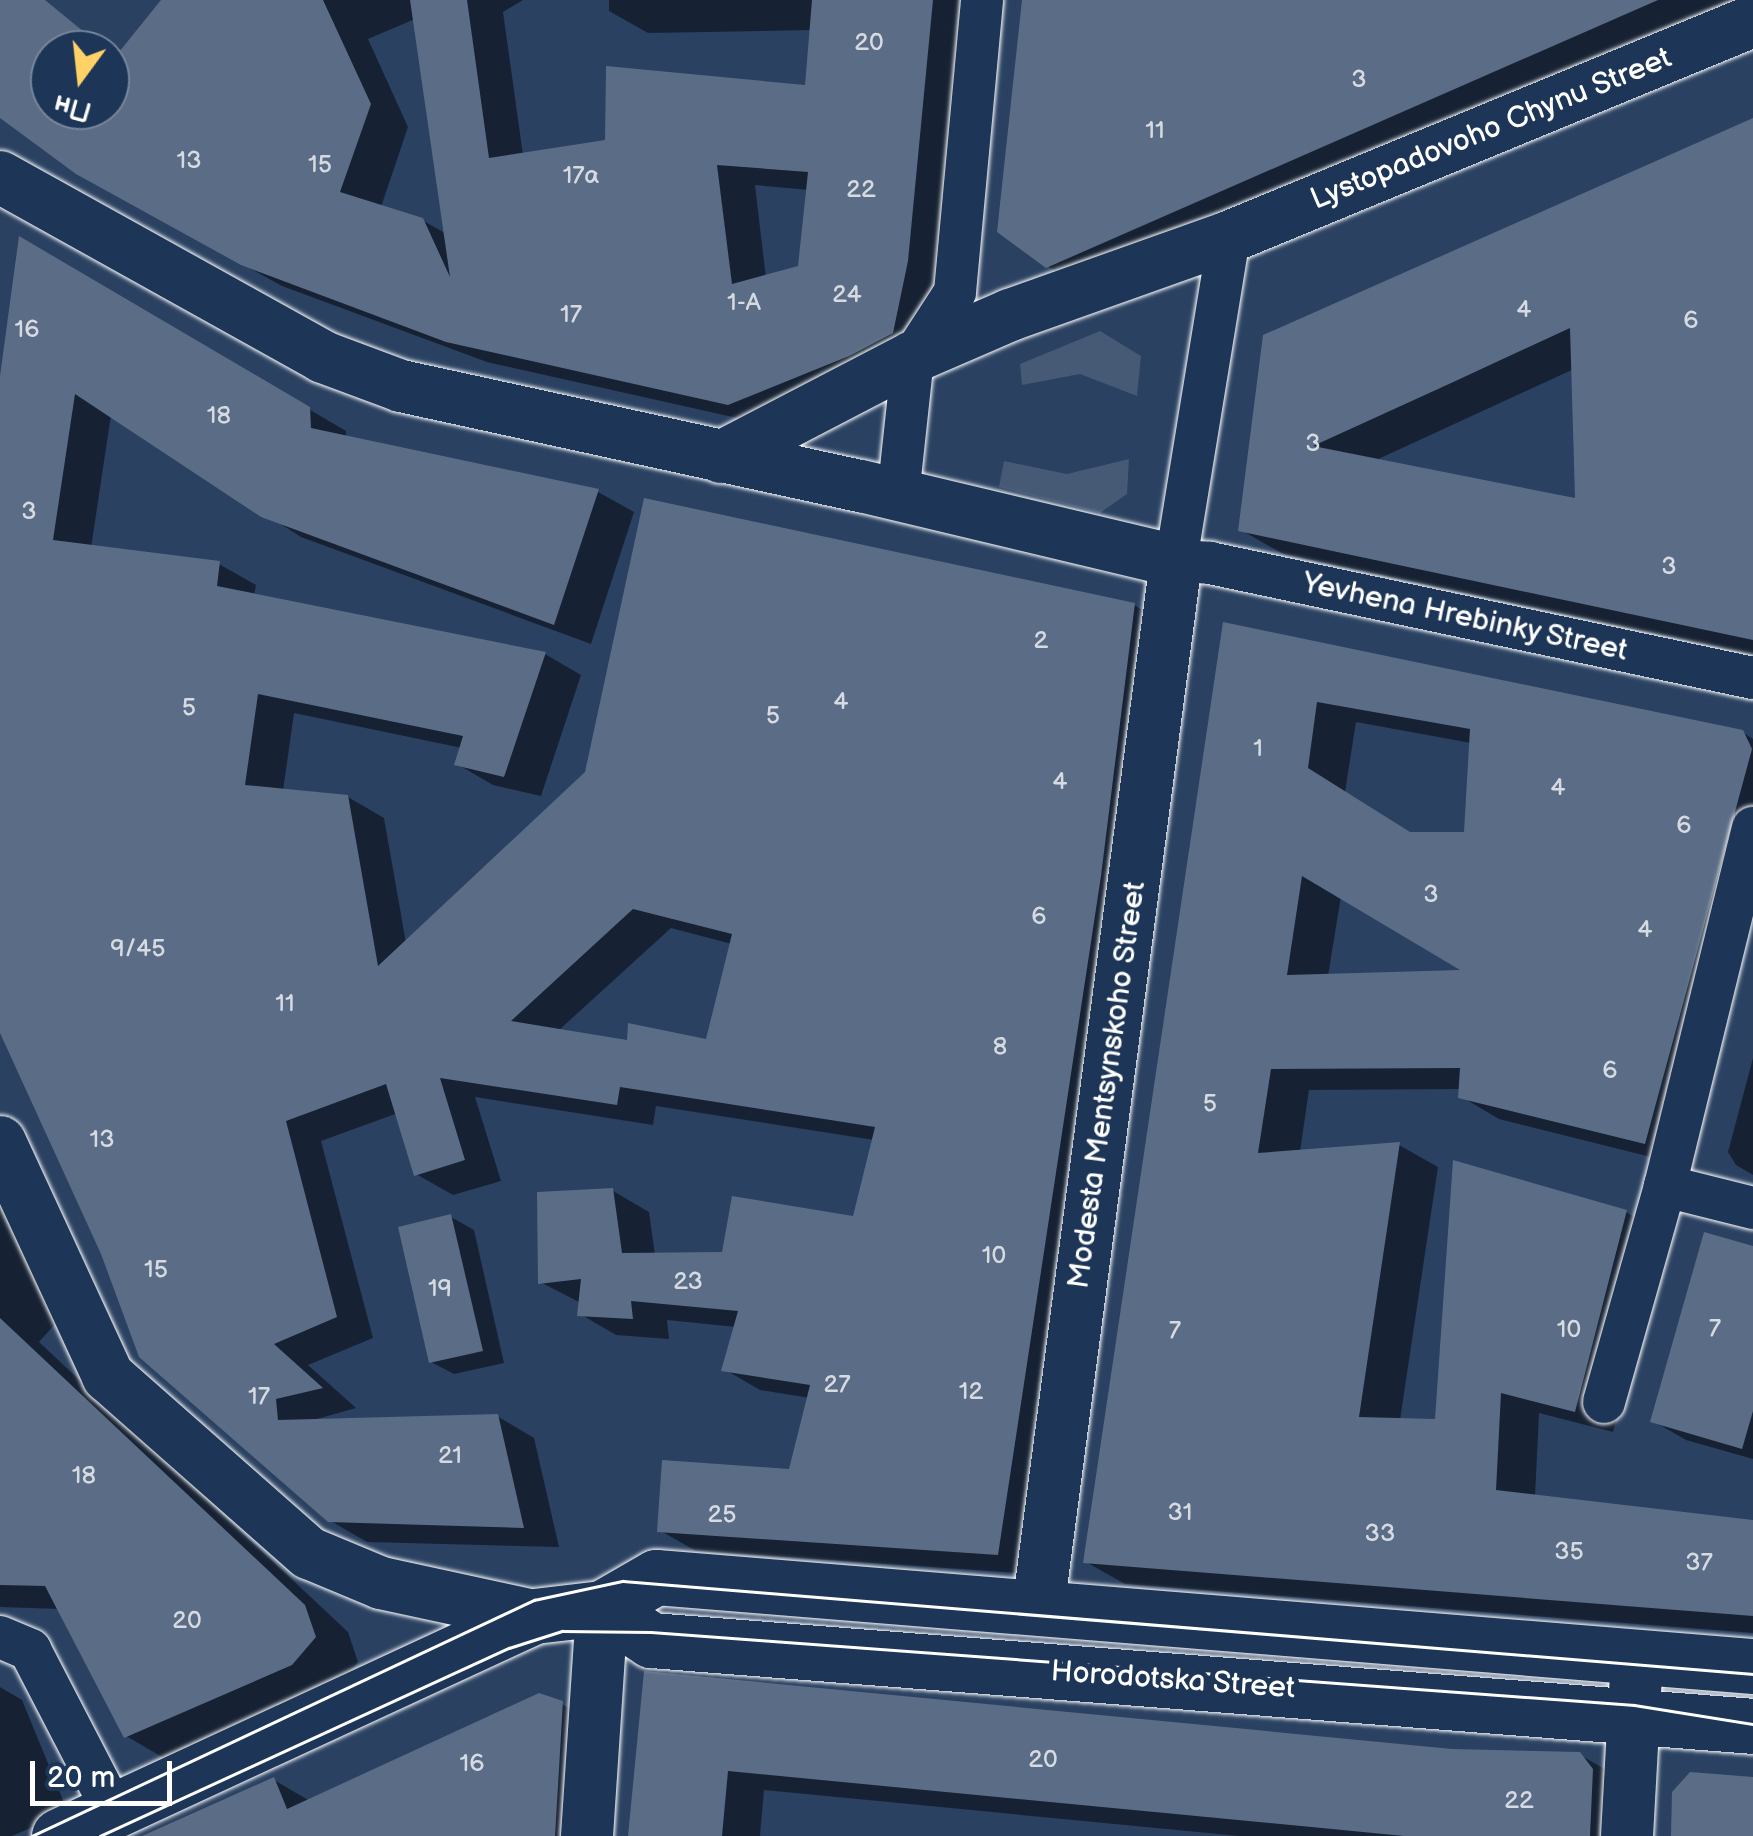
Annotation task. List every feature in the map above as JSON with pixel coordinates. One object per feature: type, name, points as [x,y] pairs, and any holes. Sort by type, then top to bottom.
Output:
[{"type":"main road","name":"Horodotska Street","points":[[59,1836],[534,1616],[602,1608],[656,1577],[1753,1666]]},
{"type":"main road","name":"Horodotska Street","points":[[602,1608],[650,1640],[1753,1726]]},
{"type":"main road","points":[[1034,1670],[1038,1609]]},
{"type":"street","points":[[898,496],[913,357],[955,292],[982,0]]},
{"type":"street","name":"Lystopadovoho Chynu Street","points":[[722,457],[913,357],[1010,315],[1230,237],[1753,21]]},
{"type":"street","points":[[0,177],[323,357],[402,386],[1176,562],[1230,237]]},
{"type":"street","name":"Yevhena Hrebinky Street","points":[[1176,562],[1210,564],[1753,678]]},
{"type":"street","name":"Modesta Mentsynskoho Street","points":[[1038,1609],[1176,562]]},
{"type":"street","points":[[1604,1402],[1665,1186],[1753,828]]},
{"type":"street","points":[[0,1142],[108,1376],[309,1552],[381,1583],[534,1616]]},
{"type":"street","points":[[1665,1186],[1753,1208]]},
{"type":"street","points":[[587,1836],[602,1608]]},
{"type":"street","points":[[0,1637],[30,1650],[113,1810]]},
{"type":"street","points":[[1626,1836],[1636,1656]]},
{"type":"shaded area","points":[[1100,331],[1141,356],[1137,396],[1080,374],[1022,385],[1020,364]]},
{"type":"shaded area","points":[[1129,459],[1127,494],[1100,513],[999,487],[1004,461],[1067,474]]},
{"type":"building","points":[[0,0],[45,0],[82,30],[30,30],[30,130],[130,130],[130,38],[161,0],[323,0],[371,104],[340,192],[423,218],[450,277],[410,0],[467,0],[489,158],[605,140],[606,66],[805,85],[812,0],[933,0],[908,261],[893,333],[849,356],[728,405],[446,342],[241,265],[76,174],[0,118]],"holes":[[[717,165],[808,172],[798,266],[732,284]]]},
{"type":"building","points":[[1022,0],[1658,0],[1046,268],[997,232]]},
{"type":"building","points":[[1753,118],[1753,640],[1238,531],[1263,335]],"holes":[[[1570,328],[1575,498],[1313,446]]]},
{"type":"building","points":[[19,236],[310,407],[311,428],[599,489],[554,625],[261,517],[75,394],[53,540],[220,561],[217,586],[546,652],[504,777],[454,765],[463,736],[258,694],[245,785],[348,795],[378,966],[585,772],[644,498],[1135,603],[1101,876],[998,1555],[657,1532],[662,1460],[789,1469],[810,1385],[721,1371],[738,1311],[631,1301],[633,1319],[577,1316],[581,1279],[538,1284],[537,1192],[613,1188],[622,1253],[722,1252],[732,1196],[853,1216],[875,1127],[620,1087],[617,1105],[440,1078],[465,1160],[414,1176],[386,1084],[286,1121],[337,1317],[274,1344],[323,1388],[276,1399],[278,1420],[498,1414],[524,1528],[328,1522],[139,1357],[101,1254],[0,1033],[0,376]],"holes":[[[633,909],[732,934],[706,1039],[628,1023],[627,1040],[511,1021]]]},
{"type":"building","points":[[1223,622],[1743,730],[1752,749],[1645,1144],[1458,1098],[1460,1068],[1271,1069],[1258,1153],[1400,1142],[1359,1417],[1435,1419],[1453,1160],[1627,1210],[1575,1412],[1501,1393],[1496,1490],[1753,1520],[1753,1616],[1083,1563]],"holes":[[[1317,702],[1470,729],[1464,832],[1410,832],[1308,768]],[[1302,876],[1460,970],[1287,975]]]},
{"type":"building","points":[[451,1214],[483,1351],[429,1363],[398,1227]]},
{"type":"building","points":[[1704,1232],[1753,1246],[1753,1411],[1742,1449],[1650,1422]]},
{"type":"building","points":[[0,1318],[305,1605],[316,1637],[292,1665],[124,1738],[45,1586],[0,1585]]},
{"type":"building","points":[[644,1671],[1452,1749],[1580,1752],[1593,1769],[1590,1836],[1404,1836],[728,1771],[722,1836],[628,1836]]},
{"type":"building","points":[[539,1693],[563,1701],[555,1836],[142,1836],[274,1777],[287,1809]]},
{"type":"building","points":[[1690,1772],[1753,1777],[1753,1836],[1671,1836],[1672,1792]]},
{"type":"tram line","points":[[32,1836],[534,1600],[623,1581],[1753,1674]]},
{"type":"tram line","points":[[100,1836],[509,1648],[562,1631],[651,1632],[1634,1705],[1753,1724]]}]
